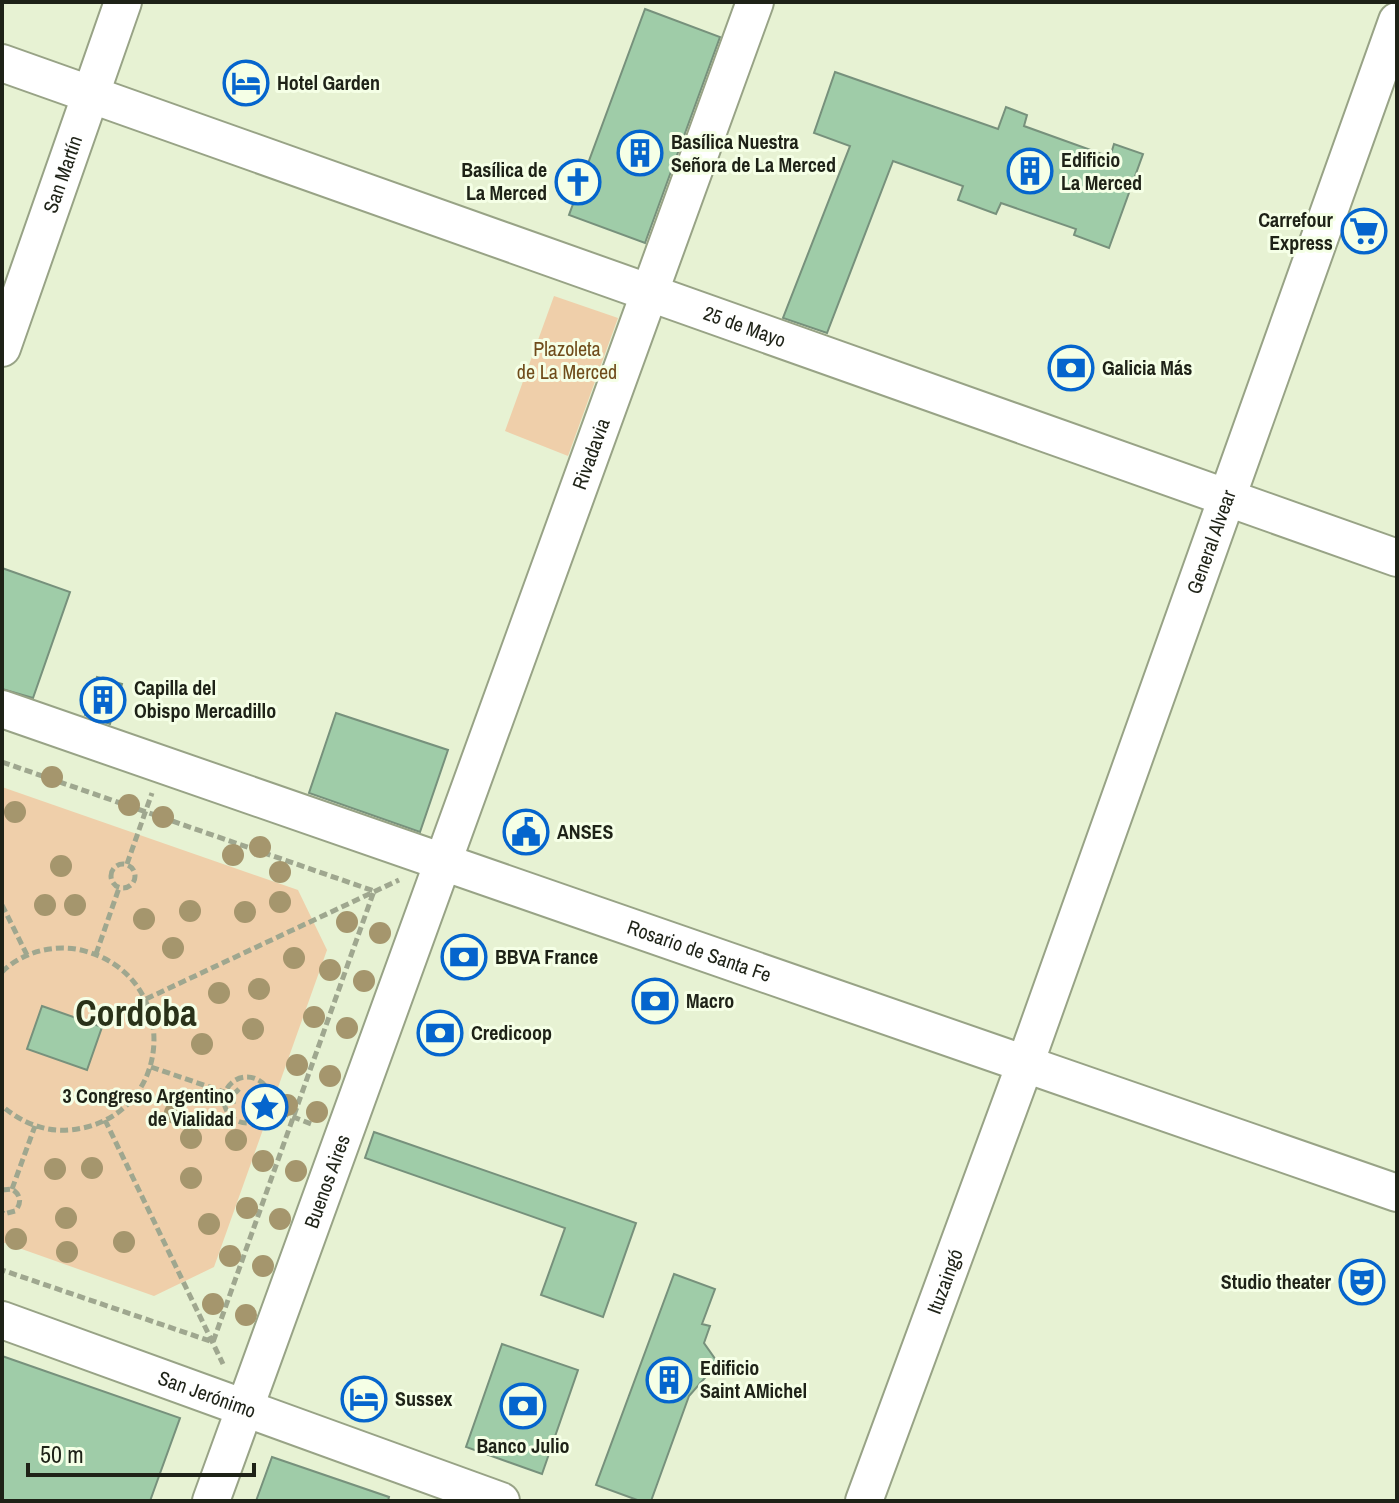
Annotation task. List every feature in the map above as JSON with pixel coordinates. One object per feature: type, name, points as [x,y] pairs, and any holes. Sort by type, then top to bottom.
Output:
[{"type":"street","name":"San Martín","points":[[2,348],[123,2]]},
{"type":"street","name":"Rivadavia","points":[[441,861],[755,2]]},
{"type":"street","name":"General Alvear","points":[[1025,1064],[1397,21]]},
{"type":"street","name":"25 de Mayo","points":[[2,63],[1397,558]]},
{"type":"street","name":"Rosario de Santa Fe","points":[[2,709],[1397,1193]]},
{"type":"street","name":"Buenos Aires","points":[[211,1501],[441,861]]},
{"type":"street","name":"Ituzaingó","points":[[864,1501],[1025,1064]]},
{"type":"street","name":"San Jerónimo","points":[[2,1320],[501,1501]]},
{"type":"path","points":[[2,762],[374,891]]},
{"type":"path","points":[[127,864],[134,872],[133,883],[119,888],[111,880],[113,870],[127,864],[162,765]]},
{"type":"path","points":[[146,999],[441,861]]},
{"type":"path","points":[[96,954],[119,888]]},
{"type":"path","points":[[213,1342],[374,891]]},
{"type":"path","points":[[2,905],[27,955]]},
{"type":"path","points":[[2,972],[27,955],[49,949],[73,948],[96,954],[116,964],[133,980],[146,999],[154,1021],[155,1044],[151,1067],[141,1088],[125,1107],[105,1120],[83,1128],[59,1130],[35,1126],[2,1106]]},
{"type":"path","points":[[151,1067],[233,1095]]},
{"type":"path","points":[[255,1078],[264,1083],[269,1092],[270,1108],[259,1120],[250,1124],[239,1122],[224,1108],[225,1092],[234,1080],[255,1078]]},
{"type":"path","points":[[233,1104],[233,1095],[239,1089]]},
{"type":"path","points":[[270,1108],[342,1136]]},
{"type":"path","points":[[105,1120],[244,1406]]},
{"type":"path","points":[[12,1189],[35,1126]]},
{"type":"path","points":[[2,1190],[12,1189]]},
{"type":"path","points":[[3,1215],[18,1207],[20,1197],[12,1189]]},
{"type":"path","points":[[2,1270],[213,1342]]},
{"type":"green space","name":"Plazoleta de La Merced","points":[[554,296],[618,318],[568,456],[505,431]]},
{"type":"green space","points":[[2,787],[298,890],[327,950],[214,1267],[154,1296],[2,1242]]},
{"type":"building","name":"Basílica Nuestra Señora de La Merced","points":[[645,9],[720,37],[645,243],[569,215]]},
{"type":"building","name":"Edificio La Merced","points":[[835,72],[998,129],[1006,107],[1027,115],[1024,126],[1110,157],[1114,144],[1143,154],[1109,248],[1074,235],[1076,229],[1001,203],[996,214],[958,200],[963,186],[893,161],[827,333],[783,318],[850,146],[814,133]]},
{"type":"building","points":[[2,568],[70,592],[33,698],[2,689]]},
{"type":"building","name":"Capilla del Obispo Mercadillo","points":[[97,677],[122,684],[110,724],[85,715]]},
{"type":"building","points":[[336,713],[448,750],[420,832],[309,793]]},
{"type":"building","points":[[42,1006],[102,1027],[87,1070],[27,1049]]},
{"type":"building","points":[[374,1132],[636,1223],[603,1317],[541,1295],[565,1228],[365,1158]]},
{"type":"building","name":"Edificio Saint AMichel","points":[[674,1274],[715,1289],[702,1324],[710,1326],[704,1343],[718,1363],[689,1396],[651,1501],[640,1501],[596,1485]]},
{"type":"building","name":"Banco Julio","points":[[502,1344],[578,1370],[542,1474],[466,1447]]},
{"type":"building","points":[[2,1356],[180,1418],[150,1501],[2,1501]]},
{"type":"building","points":[[272,1457],[389,1497],[388,1501],[256,1501]]},
{"type":"place","name":"Hotel Garden","points":[[246,83]]},
{"type":"place","name":"Basílica Nuestra Señora de La Merced","points":[[640,153]]},
{"type":"place","name":"Edificio La Merced","points":[[1030,171]]},
{"type":"place","name":"Basílica de La Merced","points":[[578,182]]},
{"type":"place","name":"Carrefour Express","points":[[1364,231]]},
{"type":"place","name":"Galicia Más","points":[[1071,368]]},
{"type":"place","name":"Capilla del Obispo Mercadillo","points":[[103,700]]},
{"type":"place","name":"ANSES","points":[[526,832]]},
{"type":"place","name":"BBVA France","points":[[464,957]]},
{"type":"place","name":"Macro","points":[[655,1001]]},
{"type":"place","name":"Credicoop","points":[[440,1033]]},
{"type":"place","name":"3 Congreso Argentino de Vialidad","points":[[265,1107]]},
{"type":"place","name":"Studio theater","points":[[1362,1282]]},
{"type":"place","name":"Edificio Saint AMichel","points":[[669,1380]]},
{"type":"place","name":"Sussex","points":[[364,1399]]},
{"type":"place","name":"Banco Julio","points":[[523,1406]]},
{"type":"district","name":"Cordoba","points":[[136,1013]]}]
